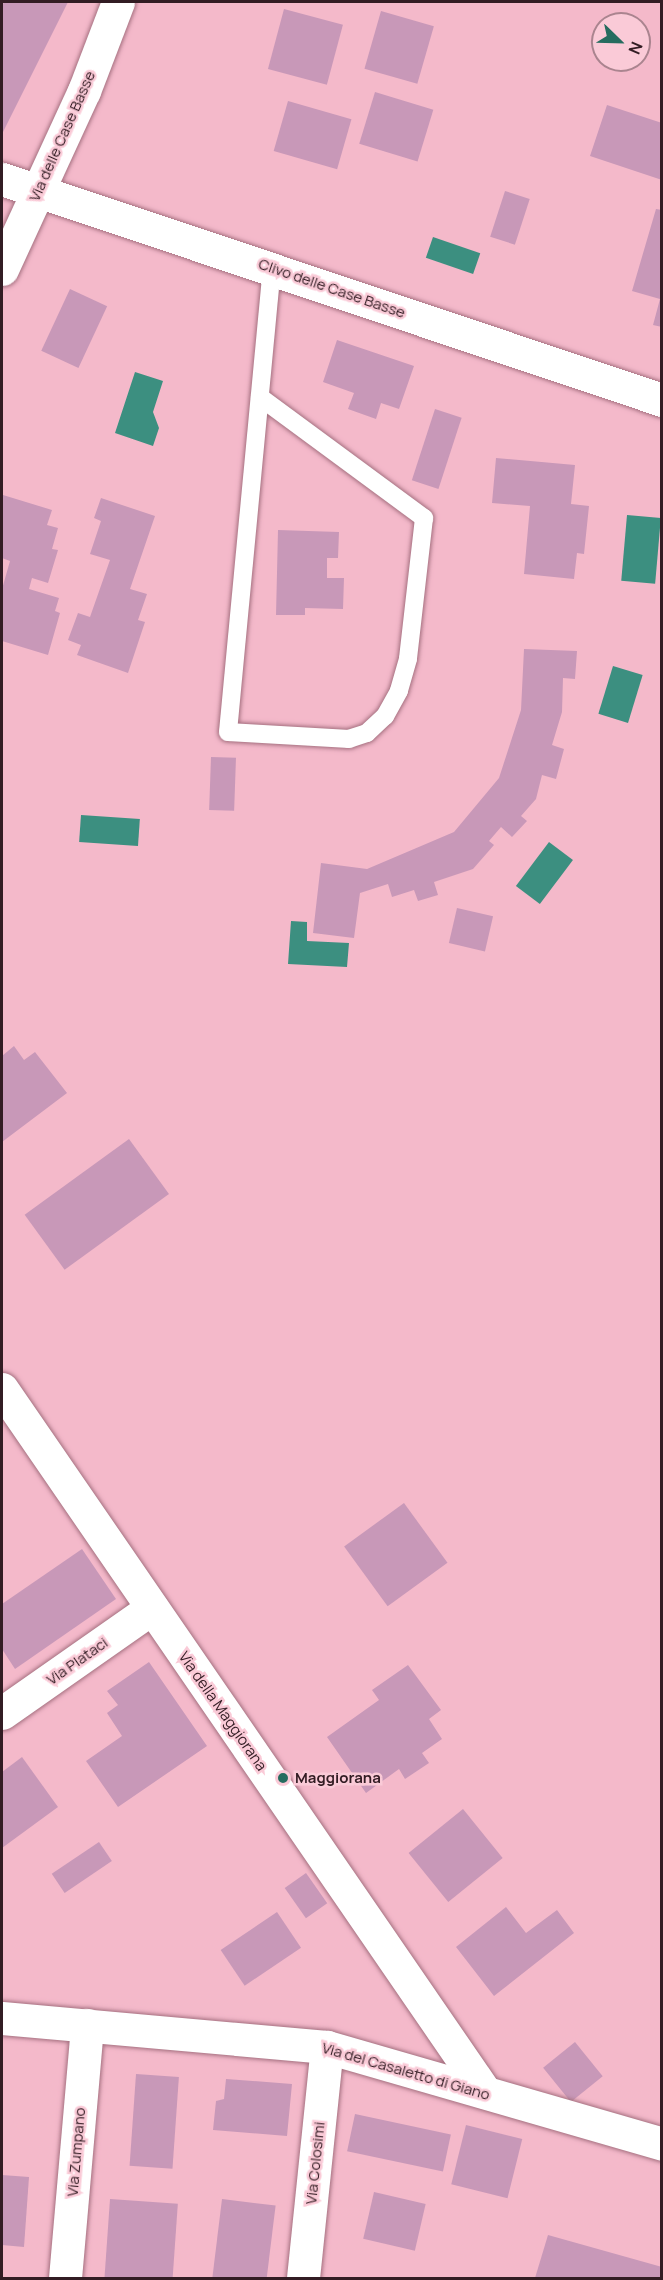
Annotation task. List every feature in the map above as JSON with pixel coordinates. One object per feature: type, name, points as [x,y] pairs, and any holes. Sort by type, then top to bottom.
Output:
[{"type":"street","name":"Via delle Case Basse","points":[[2,269],[84,91],[118,2]]},
{"type":"street","name":"Clivo delle Case Basse","points":[[2,179],[272,267],[662,400]]},
{"type":"street","name":"Via della Maggiorana","points":[[2,1389],[485,2092]]},
{"type":"street","name":"Via Plataci","points":[[2,1713],[152,1608]]},
{"type":"street","name":"Via del Casaletto di Giano","points":[[2,2018],[327,2047],[662,2144]]},
{"type":"street","name":"Via Zumpano","points":[[65,2278],[87,2025]]},
{"type":"street","name":"Via Colosimi","points":[[303,2278],[327,2047]]},
{"type":"lane","points":[[260,397],[424,518],[408,659],[399,691],[385,716],[367,733],[349,739],[228,732],[272,267]]},
{"type":"shaded area","points":[[433,237],[480,253],[473,274],[426,258]]},
{"type":"shaded area","points":[[135,372],[163,381],[153,412],[159,428],[153,446],[115,433]]},
{"type":"shaded area","points":[[627,515],[661,518],[655,584],[621,581]]},
{"type":"shaded area","points":[[613,666],[643,675],[628,723],[598,714]]},
{"type":"shaded area","points":[[81,815],[140,819],[138,846],[79,842]]},
{"type":"shaded area","points":[[549,842],[573,860],[540,904],[516,886]]},
{"type":"shaded area","points":[[291,921],[307,922],[307,941],[349,943],[347,967],[288,964]]},
{"type":"building","points":[[4,2],[68,2],[2,134],[2,6]]},
{"type":"building","points":[[284,9],[343,25],[327,85],[268,69]]},
{"type":"building","points":[[381,11],[434,26],[417,84],[364,69]]},
{"type":"building","points":[[375,92],[433,110],[418,161],[359,144]]},
{"type":"building","points":[[288,101],[351,119],[337,169],[274,151]]},
{"type":"building","points":[[607,105],[662,123],[662,180],[590,156]]},
{"type":"building","points":[[505,191],[530,199],[515,245],[490,237]]},
{"type":"building","points":[[656,209],[662,210],[662,327],[653,325],[660,299],[632,291]]},
{"type":"building","points":[[70,289],[107,306],[78,368],[41,351]]},
{"type":"building","points":[[337,340],[414,366],[399,409],[381,403],[376,419],[348,409],[354,393],[323,382]]},
{"type":"building","points":[[435,409],[462,418],[438,489],[412,480]]},
{"type":"building","points":[[496,458],[575,465],[571,504],[589,506],[584,554],[577,553],[574,579],[524,574],[530,506],[492,503]]},
{"type":"building","points":[[3,495],[52,510],[47,525],[58,528],[52,549],[58,550],[48,583],[32,578],[29,589],[59,598],[55,611],[60,613],[48,655],[2,641],[2,589],[10,561],[2,558]]},
{"type":"building","points":[[101,498],[155,516],[130,589],[147,594],[138,620],[145,622],[128,673],[77,655],[81,645],[68,640],[78,613],[90,617],[110,560],[90,554],[101,521],[94,518]]},
{"type":"building","points":[[278,530],[339,532],[338,558],[327,558],[327,578],[344,578],[343,609],[305,608],[305,615],[276,615]]},
{"type":"building","points":[[524,649],[577,651],[575,679],[563,678],[562,712],[552,745],[564,749],[556,779],[542,775],[536,799],[521,816],[527,821],[512,837],[501,827],[489,841],[494,845],[473,869],[434,882],[438,895],[418,901],[414,890],[392,897],[388,884],[360,893],[354,938],[313,933],[321,863],[367,869],[454,832],[499,778],[521,710]]},
{"type":"building","points":[[211,757],[236,758],[234,811],[209,810]]},
{"type":"building","points":[[457,908],[493,916],[485,951],[449,943]]},
{"type":"building","points":[[14,1046],[24,1060],[35,1052],[67,1093],[2,1142],[2,1056]]},
{"type":"building","points":[[129,1139],[169,1194],[65,1270],[25,1215]]},
{"type":"building","points":[[404,1503],[447,1563],[388,1606],[344,1546]]},
{"type":"building","points":[[82,1549],[116,1599],[15,1669],[2,1649],[2,1604]]},
{"type":"building","points":[[149,1662],[207,1746],[118,1807],[86,1761],[122,1736],[107,1713],[118,1705],[107,1691]]},
{"type":"building","points":[[408,1665],[441,1710],[429,1719],[442,1739],[422,1753],[429,1763],[405,1779],[399,1769],[366,1793],[327,1737],[379,1700],[372,1690]]},
{"type":"building","points":[[22,1757],[58,1807],[2,1848],[2,1772]]},
{"type":"building","points":[[463,1809],[503,1858],[448,1902],[409,1853]]},
{"type":"building","points":[[99,1842],[112,1861],[65,1893],[52,1874]]},
{"type":"building","points":[[306,1873],[327,1903],[306,1918],[285,1888]]},
{"type":"building","points":[[506,1907],[526,1933],[557,1910],[574,1933],[494,1996],[456,1947]]},
{"type":"building","points":[[277,1912],[301,1948],[245,1986],[221,1950]]},
{"type":"building","points":[[575,2042],[603,2076],[571,2102],[543,2068]]},
{"type":"building","points":[[136,2074],[179,2077],[172,2169],[130,2166]]},
{"type":"building","points":[[226,2079],[292,2084],[287,2136],[213,2130],[216,2101],[224,2099]]},
{"type":"building","points":[[355,2114],[451,2134],[443,2172],[347,2151]]},
{"type":"building","points":[[466,2125],[522,2139],[508,2198],[451,2184]]},
{"type":"building","points":[[2,2175],[29,2177],[24,2247],[2,2245]]},
{"type":"building","points":[[374,2192],[426,2204],[415,2251],[363,2239]]},
{"type":"building","points":[[110,2199],[178,2204],[173,2278],[104,2278]]},
{"type":"building","points":[[222,2199],[276,2206],[267,2278],[212,2278]]},
{"type":"building","points":[[548,2235],[662,2267],[662,2278],[535,2278]]},
{"type":"place","name":"Maggiorana","points":[[283,1778]]}]
